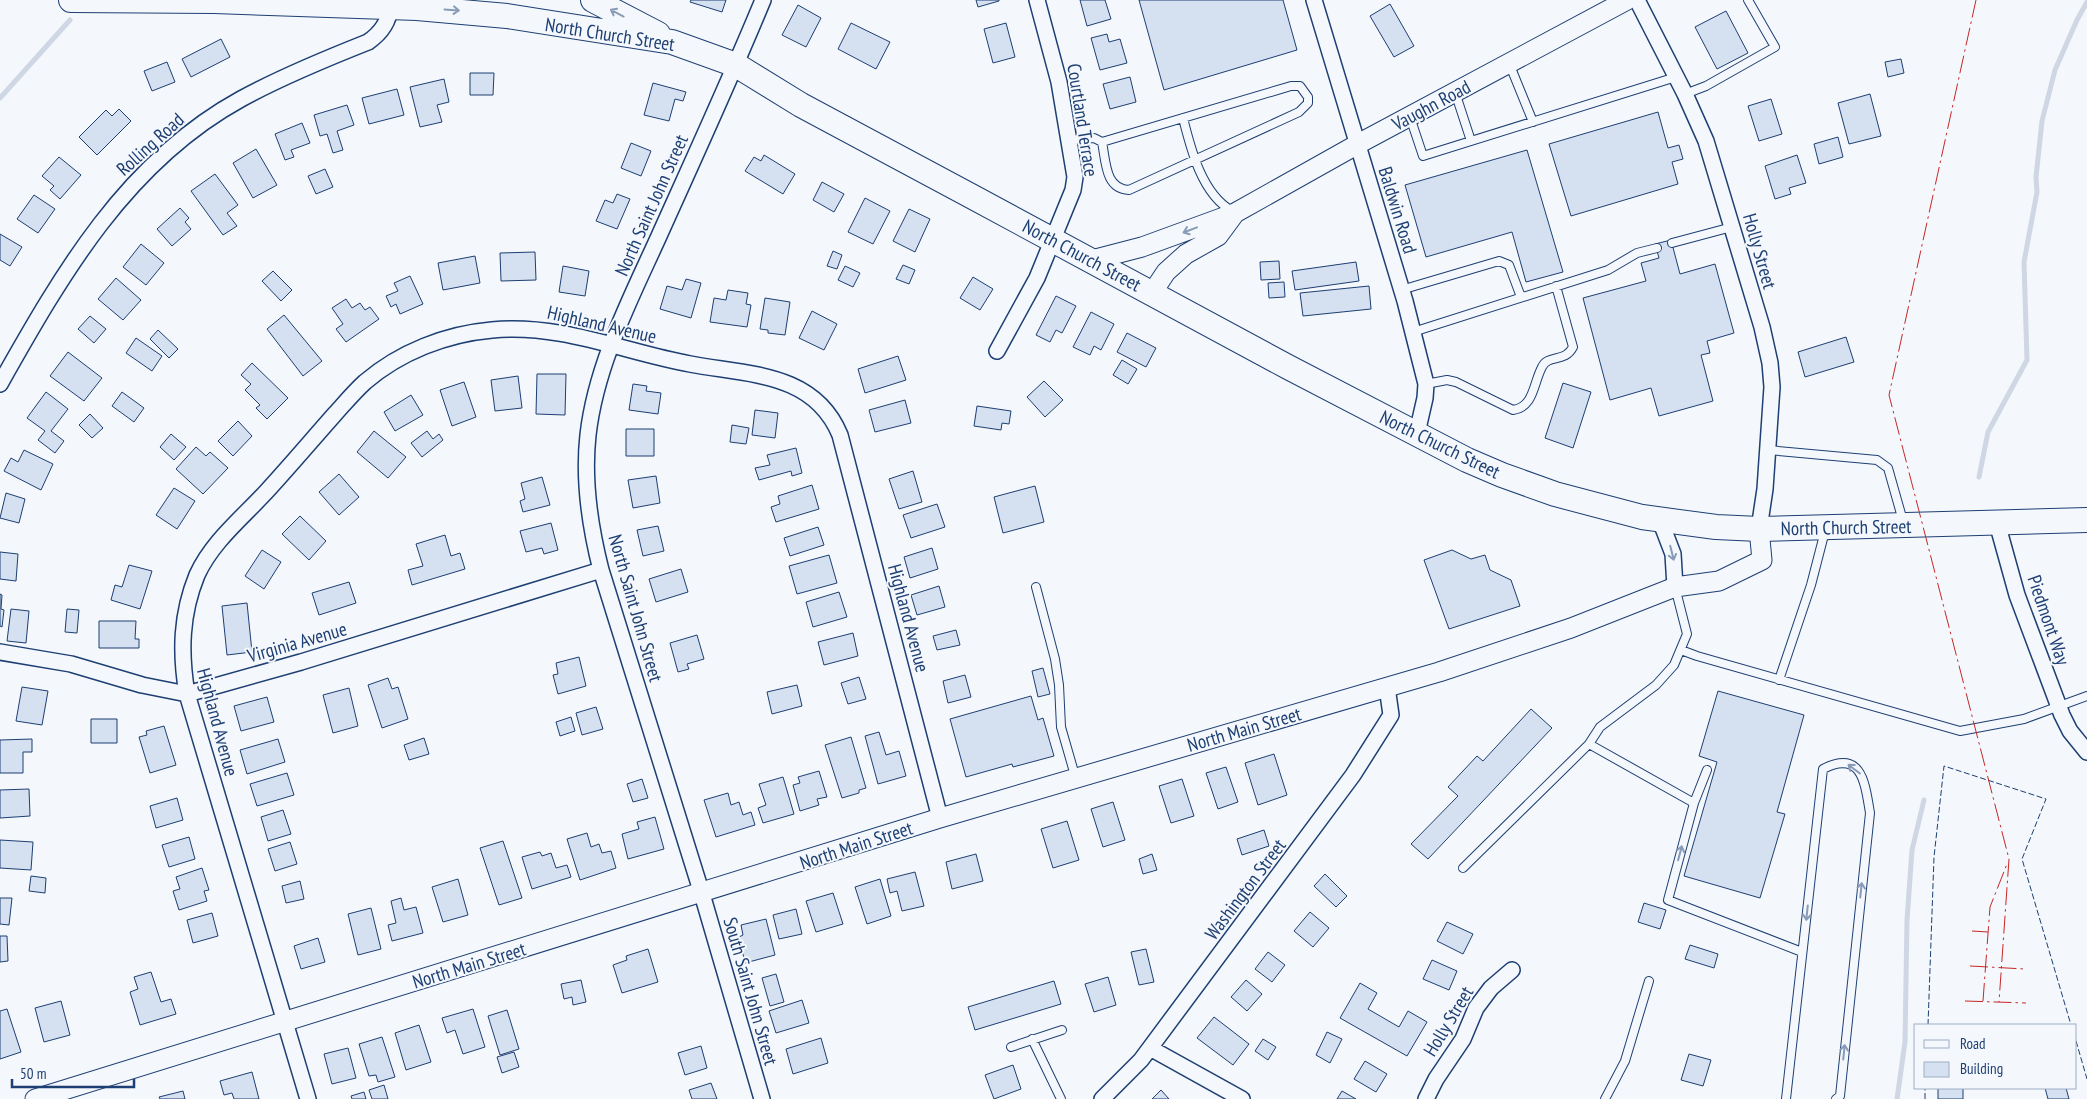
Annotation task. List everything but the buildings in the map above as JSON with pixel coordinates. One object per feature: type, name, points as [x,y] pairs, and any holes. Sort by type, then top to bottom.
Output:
[{"type":"main road","name":"North Church Street","points":[[71,0],[214,1],[390,7],[489,14],[672,42],[736,65],[801,105],[1288,367],[1467,460],[1502,475],[1605,508],[1660,520],[1716,527],[1759,529],[2087,520]]},
{"type":"main road","points":[[593,0],[672,42]]},
{"type":"street","name":"North Saint John Street","points":[[702,894],[601,570],[588,498],[586,462],[594,396],[611,344],[736,65],[763,0]]},
{"type":"street","name":"Courtland Terrace","points":[[997,351],[1037,278],[1073,190],[1074,178],[1058,82],[1038,0]]},
{"type":"street","name":"Baldwin Road","points":[[1314,0],[1402,290],[1426,384],[1425,398],[1417,433]]},
{"type":"street","name":"Vaughn Road","points":[[1092,260],[1142,247],[1235,213],[1358,144],[1627,0]]},
{"type":"street","name":"Holly Street","points":[[1637,0],[1685,94],[1706,141],[1762,327],[1770,363],[1772,387],[1768,450],[1759,529]]},
{"type":"street","name":"Rolling Road","points":[[0,384],[31,328],[72,261],[102,219],[148,169],[187,136],[240,99],[313,64],[368,42],[385,25],[390,7]]},
{"type":"street","name":"Vaughn Road","points":[[1152,293],[1166,272],[1186,254],[1218,236],[1235,213]]},
{"type":"street","name":"Highland Avenue","points":[[308,1099],[187,694],[182,665],[183,623],[190,593],[204,561],[234,524],[266,492],[364,383],[403,356],[457,335],[492,330],[527,329],[611,344],[651,356],[753,374],[790,384],[813,396],[827,411],[840,435],[940,818]]},
{"type":"street","points":[[1660,520],[1673,554],[1675,587]]},
{"type":"street","name":"Piedmont Way","points":[[1997,523],[2017,594],[2059,706],[2070,731],[2087,752]]},
{"type":"street","name":"North Main Street","points":[[35,1099],[702,894],[940,818],[1387,688],[1571,628],[1675,587],[1719,581],[1762,560],[1759,529]]},
{"type":"street","name":"Virginia Avenue","points":[[0,652],[71,664],[142,685],[187,694],[301,662],[601,570]]},
{"type":"street","name":"Washington Street","points":[[1102,1099],[1122,1081],[1150,1048],[1353,775],[1383,731],[1392,714],[1387,688]]},
{"type":"street","name":"South Saint John Street","points":[[702,894],[762,1099]]},
{"type":"street","name":"Holly Street","points":[[1426,1099],[1436,1079],[1463,1039],[1476,1008],[1491,988],[1512,970]]},
{"type":"street","points":[[1150,1048],[1242,1099]]},
{"type":"lane","points":[[1685,94],[1706,86],[1774,47],[1748,0]]},
{"type":"lane","points":[[1509,63],[1533,122]]},
{"type":"lane","points":[[1410,117],[1423,156],[1676,77]]},
{"type":"lane","points":[[1068,140],[1094,138],[1102,142],[1291,86],[1300,86],[1308,96],[1308,104],[1299,112],[1129,190],[1122,190],[1113,185],[1109,177],[1102,142]]},
{"type":"lane","points":[[1455,92],[1471,141]]},
{"type":"lane","points":[[1183,118],[1194,160],[1219,204],[1235,213]]},
{"type":"lane","points":[[1672,243],[1732,227]]},
{"type":"lane","points":[[1413,332],[1608,270],[1637,253],[1657,248]]},
{"type":"lane","points":[[1402,290],[1500,262],[1509,265],[1521,298]]},
{"type":"lane","points":[[1426,384],[1447,380],[1456,382],[1513,410],[1522,409],[1528,404],[1542,365],[1550,359],[1562,358],[1570,352],[1573,346],[1556,286]]},
{"type":"lane","points":[[1768,450],[1877,460],[1883,463],[1888,468],[1904,525]]},
{"type":"lane","points":[[1779,680],[1811,585],[1826,527]]},
{"type":"lane","points":[[1036,587],[1055,659],[1059,685],[1061,727],[1076,779]]},
{"type":"lane","points":[[1463,868],[1589,744],[1600,727],[1656,684],[1674,665],[1687,634],[1675,587]]},
{"type":"lane","points":[[1680,650],[1960,731],[2024,719],[2087,696]]},
{"type":"lane","points":[[1589,744],[1694,803]]},
{"type":"lane","points":[[1786,1099],[1823,769],[1843,762],[1854,766],[1864,779],[1870,813],[1840,1096],[1836,1099]]},
{"type":"lane","points":[[1707,770],[1694,803],[1668,900],[1802,952]]},
{"type":"lane","points":[[1606,1099],[1625,1061],[1649,981]]},
{"type":"lane","points":[[1010,1046],[1062,1030]]},
{"type":"lane","points":[[1032,1040],[1061,1099]]},
{"type":"waterway","points":[[1979,477],[1988,432],[2027,360],[2024,262],[2037,192],[2036,177],[2042,121],[2055,70],[2087,2]]},
{"type":"waterway","points":[[0,98],[70,20]]},
{"type":"waterway","points":[[1897,1099],[1905,1042],[1907,920],[1912,850],[1924,800]]},
{"type":"fence","points":[[1928,1024],[1934,857],[1944,766],[2046,799],[2022,859],[2071,1024]]},
{"type":"fence","points":[[2077,1044],[2087,1079]]},
{"type":"fence","points":[[1925,1089],[1925,1099]]},
{"type":"power","points":[[1976,0],[1889,395],[2009,859],[1999,1002]]},
{"type":"power","points":[[1983,1001],[1990,907],[2007,864]]},
{"type":"power","points":[[1972,931],[1988,932]]},
{"type":"power","points":[[1970,966],[2025,969]]},
{"type":"power","points":[[1965,1001],[2026,1003]]}]
